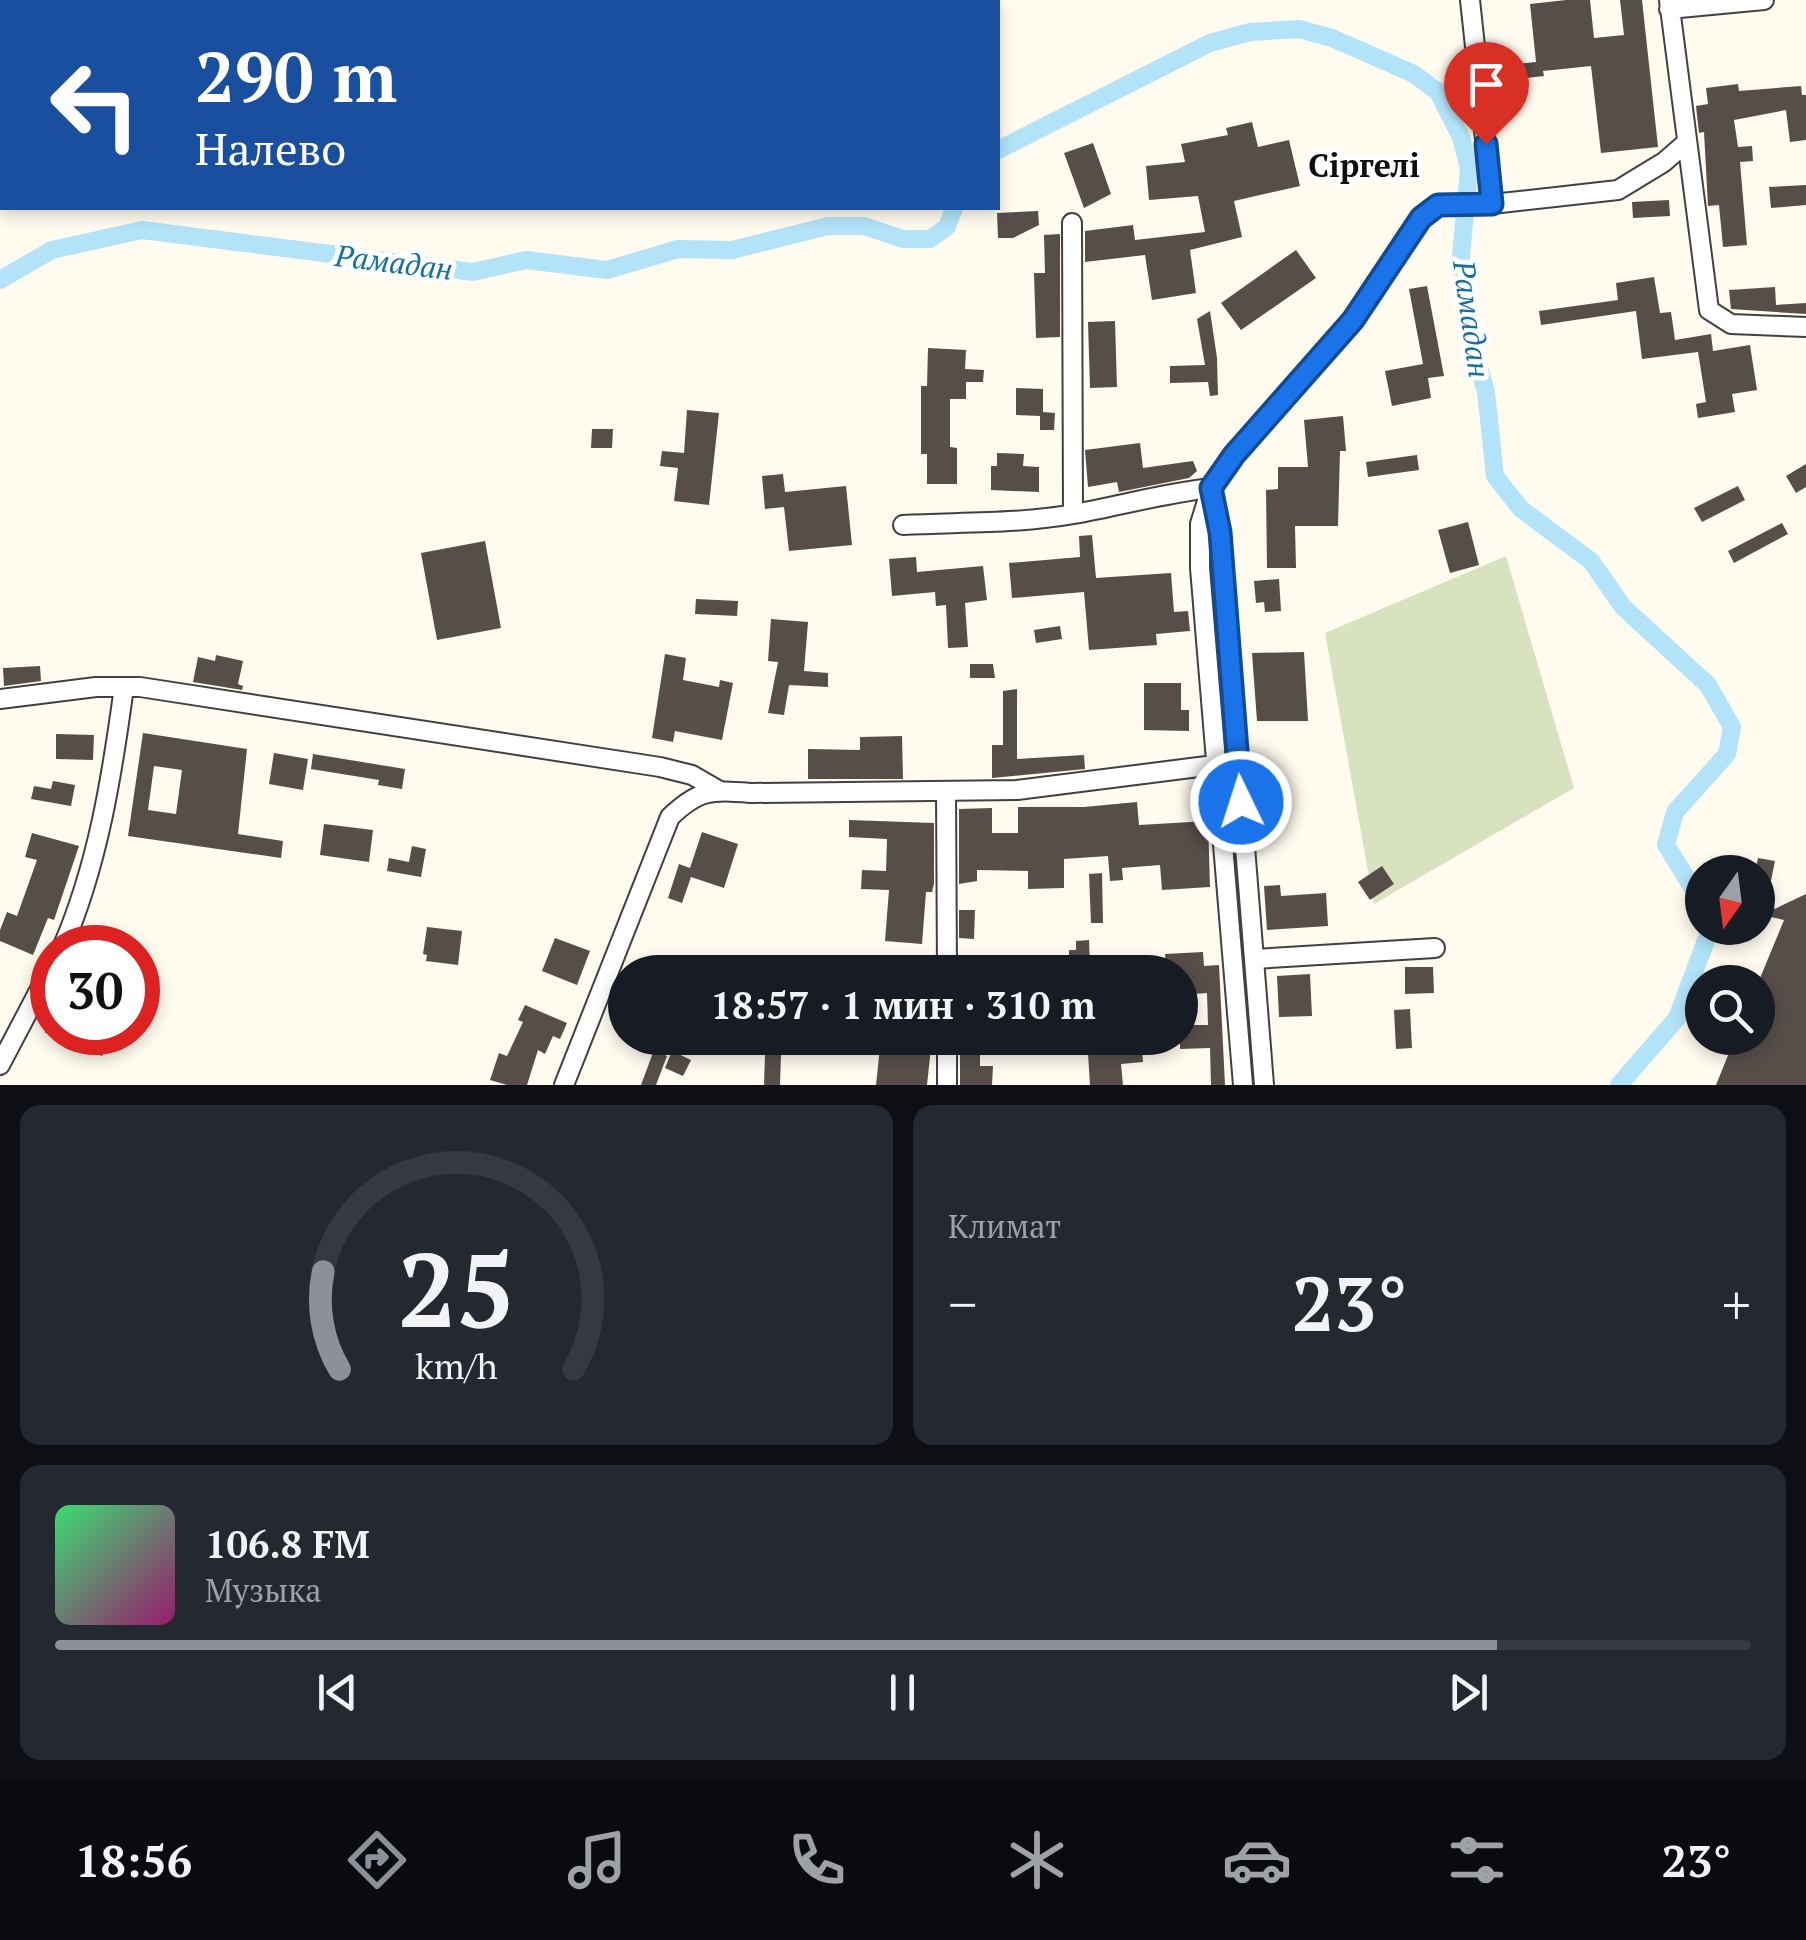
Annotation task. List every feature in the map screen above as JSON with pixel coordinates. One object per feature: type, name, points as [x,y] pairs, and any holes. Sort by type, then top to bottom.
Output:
[{"type":"street","points":[[1470,0],[1492,204]]},
{"type":"street","points":[[1764,0],[1669,4],[1709,310],[1730,324],[1806,327]]},
{"type":"street","points":[[1243,1085],[1200,568],[1200,524],[1211,488],[1234,455],[1353,320],[1421,218],[1438,205],[1492,204],[1618,190],[1664,162],[1687,142]]},
{"type":"street","points":[[1072,223],[1073,514]]},
{"type":"street","points":[[903,524],[1026,520],[1211,488]]},
{"type":"street","points":[[1211,488],[1220,532],[1264,1085]]},
{"type":"street","points":[[0,699],[96,686],[124,687],[660,767],[692,775],[718,790]]},
{"type":"street","points":[[70,925],[93,863],[124,687]]},
{"type":"street","points":[[564,1085],[670,818],[692,796],[718,790],[1016,790],[1238,762]]},
{"type":"street","points":[[946,791],[947,955]]},
{"type":"street","points":[[1254,959],[1434,948]]},
{"type":"street","points":[[0,1066],[30,1008]]},
{"type":"street","points":[[1238,1028],[1260,1026]]},
{"type":"street","points":[[947,1055],[948,1085]]},
{"type":"green space","points":[[1506,556],[1574,788],[1374,904],[1325,633]]},
{"type":"building","points":[[1590,0],[1594,38],[1624,35],[1620,0],[1642,0],[1658,147],[1601,153],[1591,66],[1499,81],[1497,66],[1536,62],[1530,4]]},
{"type":"building","points":[[1738,84],[1739,91],[1801,86],[1802,95],[1806,95],[1806,140],[1790,142],[1786,110],[1734,120],[1738,147],[1752,146],[1753,161],[1740,162],[1747,245],[1723,247],[1719,205],[1708,206],[1704,132],[1699,133],[1696,106],[1708,104],[1706,88]]},
{"type":"building","points":[[1252,122],[1258,147],[1289,140],[1300,186],[1234,201],[1242,237],[1190,250],[1196,293],[1152,300],[1145,255],[1085,262],[1085,231],[1133,225],[1135,240],[1205,232],[1198,196],[1149,200],[1146,166],[1185,162],[1181,144],[1228,135],[1226,128]]},
{"type":"building","points":[[1093,143],[1111,194],[1084,208],[1064,153]]},
{"type":"building","points":[[1806,185],[1806,205],[1771,208],[1769,187]]},
{"type":"building","points":[[1669,200],[1670,216],[1633,218],[1632,202]]},
{"type":"building","points":[[1038,211],[1039,225],[1013,238],[998,238],[997,213]]},
{"type":"building","points":[[1060,234],[1060,337],[1036,338],[1034,273],[1045,273],[1044,235]]},
{"type":"building","points":[[1296,250],[1316,278],[1241,330],[1221,303]]},
{"type":"building","points":[[1654,277],[1660,313],[1671,312],[1675,340],[1711,334],[1713,351],[1750,345],[1757,390],[1732,394],[1735,412],[1698,418],[1696,404],[1706,402],[1698,352],[1642,359],[1636,311],[1541,325],[1539,311],[1618,300],[1616,283]]},
{"type":"building","points":[[1427,286],[1444,376],[1428,378],[1431,398],[1392,406],[1385,371],[1423,364],[1409,289]]},
{"type":"building","points":[[1775,287],[1776,305],[1806,303],[1806,314],[1731,309],[1729,290]]},
{"type":"building","points":[[1210,311],[1218,395],[1210,396],[1208,382],[1170,383],[1170,366],[1205,365],[1197,319]]},
{"type":"building","points":[[1115,321],[1117,387],[1090,388],[1088,322]]},
{"type":"building","points":[[928,348],[966,350],[965,369],[984,370],[983,382],[966,382],[966,399],[950,399],[950,447],[957,448],[957,484],[927,484],[927,454],[921,454],[921,386],[927,386]]},
{"type":"building","points":[[1016,388],[1043,389],[1043,412],[1055,413],[1054,430],[1040,430],[1040,416],[1016,415]]},
{"type":"building","points":[[687,410],[719,413],[709,505],[674,501],[678,468],[660,466],[662,451],[684,453]]},
{"type":"building","points":[[1343,416],[1346,451],[1340,451],[1338,526],[1295,526],[1296,568],[1267,568],[1266,490],[1278,489],[1278,467],[1308,467],[1304,420]]},
{"type":"building","points":[[592,429],[613,429],[612,448],[591,448]]},
{"type":"building","points":[[1140,443],[1143,468],[1193,461],[1197,471],[1189,478],[1119,492],[1117,482],[1088,487],[1085,450]]},
{"type":"building","points":[[997,453],[1024,454],[1023,466],[1039,467],[1039,492],[991,490],[991,466],[997,466]]},
{"type":"building","points":[[1417,455],[1419,470],[1368,477],[1366,462]]},
{"type":"building","points":[[1806,464],[1806,487],[1796,493],[1786,476]]},
{"type":"building","points":[[783,474],[785,492],[846,486],[852,545],[789,551],[784,507],[765,509],[762,476]]},
{"type":"building","points":[[1738,486],[1745,500],[1702,522],[1694,508]]},
{"type":"building","points":[[1468,522],[1479,565],[1450,573],[1438,530]]},
{"type":"building","points":[[1782,523],[1788,534],[1734,563],[1728,551]]},
{"type":"building","points":[[1092,535],[1096,578],[1171,573],[1174,612],[1188,611],[1190,631],[1156,634],[1157,645],[1089,650],[1084,592],[1012,598],[1009,563],[1080,557],[1079,536]]},
{"type":"building","points":[[485,541],[501,628],[437,640],[421,553]]},
{"type":"building","points":[[916,557],[917,572],[983,566],[987,600],[965,603],[968,647],[948,648],[946,605],[936,606],[935,592],[892,596],[889,559]]},
{"type":"building","points":[[1279,579],[1281,611],[1265,612],[1264,602],[1256,603],[1254,581]]},
{"type":"building","points":[[696,599],[738,601],[737,616],[695,614]]},
{"type":"building","points":[[771,619],[808,622],[804,671],[828,673],[828,687],[789,685],[784,715],[768,713],[778,662],[768,661]]},
{"type":"building","points":[[1060,626],[1062,639],[1036,643],[1034,630]]},
{"type":"building","points":[[1304,652],[1308,721],[1257,721],[1252,653]]},
{"type":"building","points":[[665,654],[686,658],[683,680],[719,687],[720,680],[733,683],[722,740],[675,731],[673,742],[652,738]]},
{"type":"building","points":[[216,655],[243,661],[238,684],[243,686],[242,690],[193,682],[198,657],[215,661]]},
{"type":"building","points":[[970,664],[993,664],[995,678],[970,678]]},
{"type":"building","points":[[40,666],[41,681],[4,686],[3,668]]},
{"type":"building","points":[[1144,683],[1181,683],[1181,710],[1189,710],[1189,731],[1144,730]]},
{"type":"building","points":[[1017,689],[1017,759],[1084,755],[1085,769],[992,778],[992,745],[1003,745],[1003,691]]},
{"type":"building","points":[[143,733],[247,749],[238,834],[283,841],[281,858],[128,836]],"holes":[[[154,766],[182,770],[176,814],[148,810]]]},
{"type":"building","points":[[56,734],[94,735],[93,760],[56,759]]},
{"type":"building","points":[[902,736],[903,779],[808,779],[808,749],[860,750],[860,737]]},
{"type":"building","points":[[274,753],[308,759],[303,790],[269,784]]},
{"type":"building","points":[[313,754],[405,769],[402,789],[378,785],[379,780],[311,769]]},
{"type":"building","points":[[53,781],[75,785],[71,806],[31,799],[34,786],[51,789]]},
{"type":"building","points":[[1137,802],[1139,825],[1208,821],[1210,887],[1162,890],[1160,865],[1122,868],[1123,880],[1110,881],[1108,856],[1064,859],[1064,888],[1028,889],[1028,871],[977,870],[977,881],[959,884],[959,809],[992,808],[992,833],[1018,833],[1018,807]]},
{"type":"building","points":[[849,820],[934,823],[934,884],[932,892],[926,892],[922,944],[885,941],[889,890],[861,889],[862,870],[886,871],[887,839],[849,837]]},
{"type":"building","points":[[324,824],[373,830],[369,862],[320,855]]},
{"type":"building","points":[[702,832],[738,844],[724,888],[691,877],[682,903],[668,898],[679,864],[690,868]]},
{"type":"building","points":[[32,833],[79,846],[54,920],[48,918],[45,925],[30,925],[30,954],[0,941],[7,912],[17,916],[37,860],[25,857]]},
{"type":"building","points":[[412,846],[426,849],[421,877],[387,871],[389,858],[409,862]]},
{"type":"building","points":[[1382,866],[1394,884],[1370,900],[1358,882]]},
{"type":"building","points":[[1102,873],[1103,923],[1091,923],[1089,874]]},
{"type":"building","points":[[1280,885],[1281,896],[1326,893],[1328,926],[1267,930],[1264,886]]},
{"type":"building","points":[[1806,894],[1806,1085],[1716,1085],[1728,1055],[1775,1055],[1775,965],[1765,965],[1784,920],[1775,918],[1775,909]]},
{"type":"building","points":[[959,910],[975,910],[974,939],[959,938]]},
{"type":"building","points":[[427,927],[462,931],[458,965],[426,961],[427,955],[423,954]]},
{"type":"building","points":[[555,938],[590,951],[577,985],[542,971]]},
{"type":"building","points":[[1089,940],[1090,955],[1069,955],[1069,950],[1076,950],[1076,941]]},
{"type":"building","points":[[1203,952],[1204,966],[1219,965],[1225,1085],[1211,1085],[1210,1048],[1198,1048],[1198,1025],[1208,1025],[1207,993],[1198,994],[1198,955],[1165,954]]},
{"type":"building","points":[[1405,967],[1433,967],[1434,993],[1405,994]]},
{"type":"building","points":[[1310,974],[1312,1016],[1279,1017],[1277,976]]},
{"type":"building","points":[[525,1005],[567,1023],[560,1039],[553,1036],[545,1054],[538,1050],[527,1085],[490,1080],[499,1053],[507,1056],[523,1022],[518,1020]]},
{"type":"building","points":[[1410,1009],[1412,1048],[1396,1049],[1394,1010]]},
{"type":"building","points":[[652,1055],[667,1056],[656,1085],[641,1085]]},
{"type":"building","points":[[670,1055],[691,1060],[683,1076],[665,1068]]},
{"type":"building","points":[[765,1055],[781,1055],[780,1085],[764,1085]]},
{"type":"building","points":[[879,1055],[930,1055],[927,1085],[876,1085]]},
{"type":"building","points":[[960,1055],[980,1055],[980,1066],[993,1066],[992,1085],[960,1085]]},
{"type":"building","points":[[1088,1055],[1142,1055],[1143,1062],[1121,1064],[1123,1085],[1090,1085]]},
{"type":"waterway","name":"Рамадан","points":[[1000,149],[1210,43],[1250,32],[1299,29],[1332,38],[1414,74],[1438,92],[1461,137],[1469,169],[1461,256],[1473,346],[1486,392],[1495,476],[1521,509],[1591,561],[1623,607],[1708,685],[1732,727],[1727,754],[1675,812],[1666,845],[1685,876]]},
{"type":"waterway","name":"Рамадан","points":[[0,280],[52,250],[142,230],[473,272],[526,260],[607,270],[678,249],[732,250],[828,226],[864,226],[903,239],[930,239],[947,227],[953,210]]},
{"type":"waterway","name":"Рамадан","points":[[1619,1085],[1677,1018],[1704,945]]},
{"type":"district","name":"Сіргелі","points":[[1364,165]]},
{"type":"route","points":[[1241,802],[1220,532],[1211,488],[1234,455],[1353,320],[1421,218],[1438,205],[1492,204],[1486,144]]}]
